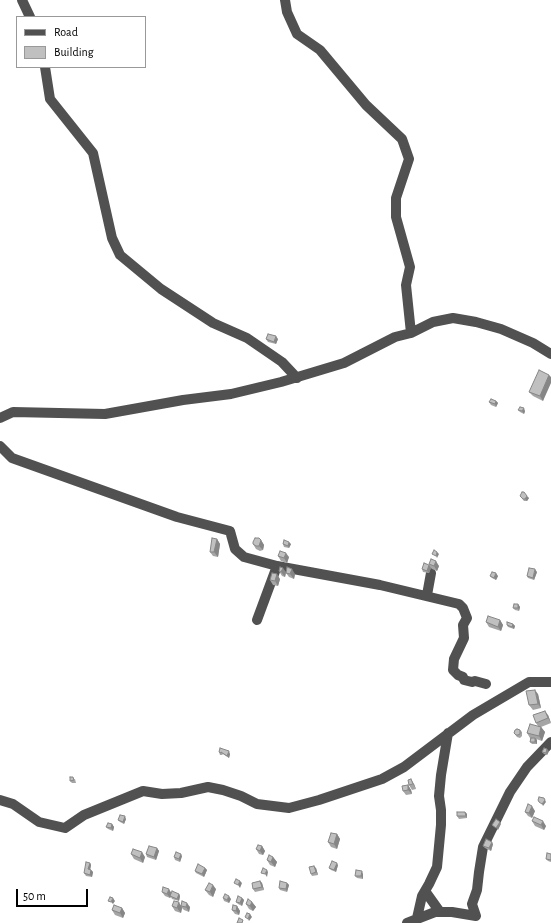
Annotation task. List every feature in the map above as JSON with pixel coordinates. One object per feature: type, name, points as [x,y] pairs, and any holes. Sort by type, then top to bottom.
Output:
[{"type":"street","points":[[22,0],[30,16]]},
{"type":"street","points":[[284,0],[287,12],[297,34],[320,50],[366,105],[402,139],[409,159],[396,198],[396,217],[410,267],[406,285],[411,333]]},
{"type":"street","points":[[45,68],[50,99],[93,153],[112,238],[120,255],[161,289],[213,323],[247,338],[282,362],[298,378]]},
{"type":"street","points":[[0,418],[13,412],[105,414],[183,400],[231,394],[298,378],[344,363],[395,338],[411,333],[433,322],[453,318],[476,322],[501,329],[533,343],[551,354]]},
{"type":"street","points":[[0,446],[12,458],[177,517],[230,531],[235,549],[244,557],[277,566],[427,595],[459,604],[463,608],[467,618],[464,625],[464,638],[454,659],[453,670],[458,675],[463,677],[464,680],[486,684]]},
{"type":"street","points":[[257,620],[277,566]]},
{"type":"street","points":[[427,595],[431,573]]},
{"type":"street","points":[[0,800],[13,804],[39,822],[65,828],[84,815],[143,791],[162,794],[181,793],[208,787],[241,796],[257,804],[289,808],[319,800],[382,779],[404,767],[474,714],[529,682],[551,682]]},
{"type":"street","points":[[417,918],[422,896],[437,867],[440,849],[441,775],[448,733]]},
{"type":"street","points":[[407,923],[435,912],[452,912],[476,916],[472,904],[477,890],[483,847],[510,792],[527,767],[551,742]]},
{"type":"street","points":[[425,891],[440,912]]},
{"type":"building","points":[[268,334],[276,336],[274,342],[266,339]]},
{"type":"building","points":[[539,370],[549,375],[540,396],[529,392]]},
{"type":"building","points":[[491,399],[496,401],[495,404],[489,402]]},
{"type":"building","points":[[520,407],[524,408],[522,411],[518,410]]},
{"type":"building","points":[[522,492],[524,492],[527,496],[525,499],[520,496]]},
{"type":"building","points":[[212,538],[217,539],[214,552],[210,552]]},
{"type":"building","points":[[255,538],[259,538],[261,540],[259,546],[253,544]]},
{"type":"building","points":[[284,540],[289,542],[288,546],[283,544]]},
{"type":"building","points":[[434,550],[437,552],[436,556],[432,554]]},
{"type":"building","points":[[280,551],[286,553],[284,558],[278,556]]},
{"type":"building","points":[[431,559],[436,561],[434,566],[429,564]]},
{"type":"building","points":[[424,563],[429,565],[427,571],[422,569]]},
{"type":"building","points":[[280,567],[283,568],[281,572],[279,571]]},
{"type":"building","points":[[287,567],[292,569],[290,574],[286,573]]},
{"type":"building","points":[[529,568],[535,569],[533,578],[527,576]]},
{"type":"building","points":[[492,572],[496,573],[494,578],[490,576]]},
{"type":"building","points":[[272,573],[277,574],[275,581],[270,580]]},
{"type":"building","points":[[514,604],[518,604],[518,608],[513,608]]},
{"type":"building","points":[[488,616],[500,620],[498,627],[486,622]]},
{"type":"building","points":[[507,622],[513,624],[512,627],[507,625]]},
{"type":"building","points":[[535,690],[538,704],[529,705],[526,691]]},
{"type":"building","points":[[545,711],[548,718],[536,723],[533,715]]},
{"type":"building","points":[[530,724],[541,727],[539,736],[527,733]]},
{"type":"building","points":[[517,729],[520,730],[520,734],[516,735],[514,733]]},
{"type":"building","points":[[531,738],[535,738],[535,742],[530,742]]},
{"type":"building","points":[[220,748],[229,751],[227,756],[219,752]]},
{"type":"building","points":[[544,748],[547,749],[546,753],[542,752]]},
{"type":"building","points":[[70,777],[73,777],[74,780],[70,781]]},
{"type":"building","points":[[411,779],[413,784],[409,785],[408,780]]},
{"type":"building","points":[[408,785],[408,790],[403,791],[402,786]]},
{"type":"building","points":[[539,797],[544,798],[545,800],[542,804],[538,800]]},
{"type":"building","points":[[528,804],[532,806],[529,813],[525,812]]},
{"type":"building","points":[[457,812],[465,812],[466,816],[457,816]]},
{"type":"building","points":[[120,815],[125,816],[123,822],[118,820]]},
{"type":"building","points":[[534,817],[543,821],[541,825],[532,821]]},
{"type":"building","points":[[496,819],[500,822],[496,828],[492,825]]},
{"type":"building","points":[[108,823],[112,824],[111,828],[106,827]]},
{"type":"building","points":[[331,833],[337,834],[334,844],[328,842]]},
{"type":"building","points":[[486,839],[492,842],[489,848],[483,846]]},
{"type":"building","points":[[258,845],[262,846],[260,851],[256,849]]},
{"type":"building","points":[[149,846],[157,848],[154,857],[146,854]]},
{"type":"building","points":[[133,849],[142,852],[140,858],[131,854]]},
{"type":"building","points":[[176,852],[181,854],[179,859],[174,857]]},
{"type":"building","points":[[547,853],[551,854],[551,860],[546,859]]},
{"type":"building","points":[[269,855],[273,857],[271,862],[267,860]]},
{"type":"building","points":[[332,861],[337,863],[334,870],[329,868]]},
{"type":"building","points":[[86,862],[90,863],[88,869],[91,870],[90,875],[84,873]]},
{"type":"building","points":[[198,864],[205,868],[202,874],[195,871]]},
{"type":"building","points":[[314,866],[316,872],[311,874],[309,867]]},
{"type":"building","points":[[263,868],[267,870],[265,874],[261,873]]},
{"type":"building","points":[[356,870],[362,871],[361,876],[355,876]]},
{"type":"building","points":[[236,879],[240,881],[238,885],[234,883]]},
{"type":"building","points":[[260,881],[262,887],[253,889],[252,883]]},
{"type":"building","points":[[280,881],[287,883],[286,889],[279,888]]},
{"type":"building","points":[[209,883],[213,885],[210,892],[205,890]]},
{"type":"building","points":[[163,887],[169,889],[167,894],[162,892]]},
{"type":"building","points":[[172,891],[179,894],[177,899],[170,896]]},
{"type":"building","points":[[225,894],[229,896],[227,900],[223,898]]},
{"type":"building","points":[[238,896],[242,898],[240,903],[236,902]]},
{"type":"building","points":[[110,897],[113,898],[111,902],[108,901]]},
{"type":"building","points":[[248,899],[252,902],[250,906],[246,904]]},
{"type":"building","points":[[174,901],[179,902],[177,908],[172,906]]},
{"type":"building","points":[[182,901],[187,903],[186,907],[181,906]]},
{"type":"building","points":[[114,905],[122,908],[120,913],[112,910]]},
{"type":"building","points":[[233,905],[237,906],[236,911],[232,910]]},
{"type":"building","points":[[247,913],[250,914],[248,919],[245,917]]},
{"type":"building","points":[[239,918],[243,920],[242,923],[237,923]]}]
